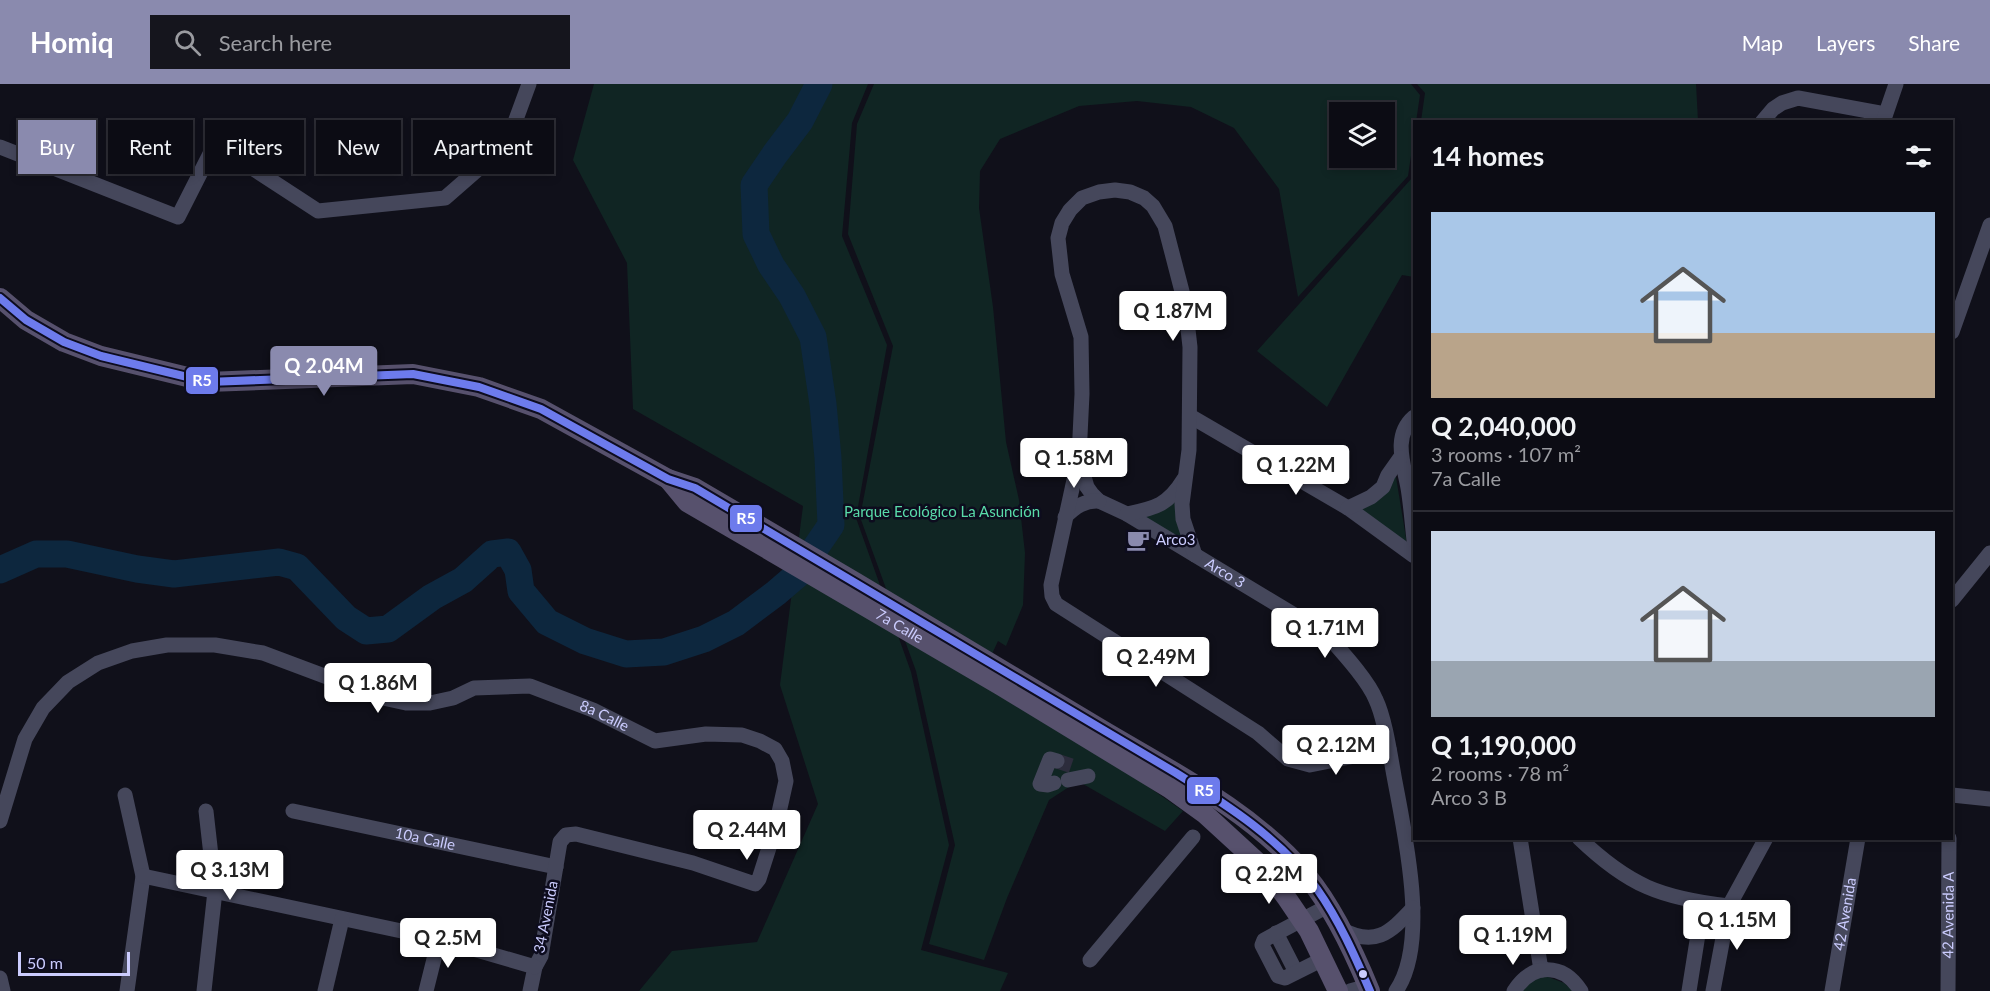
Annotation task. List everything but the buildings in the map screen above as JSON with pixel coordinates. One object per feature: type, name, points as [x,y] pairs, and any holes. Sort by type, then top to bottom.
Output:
[{"type":"main road","name":"7a Calle","points":[[0,298],[26,320],[64,342],[100,356],[208,382],[413,374],[479,387],[541,409],[668,479],[691,495],[1003,678],[1205,814],[1265,869],[1301,919],[1338,991]]},
{"type":"main road","points":[[1003,678],[1224,804],[1278,846],[1307,876],[1328,906],[1340,929],[1363,990]]},
{"type":"main road","points":[[1265,869],[1307,876]]},
{"type":"street","points":[[0,147],[178,217],[213,148],[249,166],[318,211],[446,198],[507,144],[529,84]]},
{"type":"street","points":[[1764,120],[1782,103],[1798,98],[1884,118],[1896,84]]},
{"type":"street","points":[[1195,555],[1183,519],[1190,416],[1189,329],[1185,303],[1165,226],[1153,206],[1144,198],[1130,192],[1115,190],[1099,192],[1082,198],[1070,210],[1062,223],[1058,238],[1062,274],[1081,337],[1083,377],[1078,457],[1051,585],[1052,596],[1056,604],[1258,733],[1288,759],[1310,765],[1389,749]]},
{"type":"street","points":[[1953,329],[1990,225]]},
{"type":"street","points":[[1190,416],[1348,508],[1413,555]]},
{"type":"street","points":[[1413,418],[1403,432],[1400,458],[1407,487],[1413,532]]},
{"type":"street","points":[[1078,457],[1087,487],[1099,501]]},
{"type":"street","points":[[1348,508],[1371,497],[1383,487],[1400,458]]},
{"type":"street","points":[[1127,513],[1158,507],[1174,495],[1185,476]]},
{"type":"street","points":[[1065,517],[1090,500],[1099,501]]},
{"type":"street","name":"Arco 3","points":[[1099,501],[1127,513],[1326,634],[1351,663],[1376,699],[1410,837],[1413,908],[1407,967],[1396,991]]},
{"type":"street","points":[[1953,599],[1990,553]]},
{"type":"street","name":"8a Calle","points":[[0,820],[25,739],[43,708],[68,682],[98,663],[132,651],[167,645],[215,645],[263,653],[383,698],[406,703],[429,704],[453,698],[474,688],[530,686],[593,710],[655,741],[706,734],[742,735],[775,749],[782,761],[786,781],[776,826],[759,879],[755,884],[749,884],[693,863],[576,834],[566,835],[560,842]]},
{"type":"street","points":[[1058,761],[1050,759],[1040,784],[1048,785],[1088,776]]},
{"type":"street","points":[[126,795],[143,876],[127,991]]},
{"type":"street","points":[[1953,795],[1990,799]]},
{"type":"street","points":[[204,991],[214,891],[206,811]]},
{"type":"street","name":"10a Calle","points":[[293,811],[556,867]]},
{"type":"street","points":[[1090,960],[1193,837]]},
{"type":"street","points":[[1520,840],[1541,970]]},
{"type":"street","points":[[1581,840],[1604,862],[1639,884],[1665,895],[1729,906]]},
{"type":"street","points":[[1713,991],[1729,906],[1765,840]]},
{"type":"street","name":"42 Avenida","points":[[1832,991],[1858,840]]},
{"type":"street","name":"42 Avenida A","points":[[1948,991],[1949,840]]},
{"type":"street","name":"34 Avenida","points":[[530,991],[535,966],[541,956],[560,842]]},
{"type":"street","points":[[143,876],[440,939],[535,966]]},
{"type":"street","points":[[1689,991],[1703,903]]},
{"type":"street","points":[[1323,958],[1285,978],[1278,976],[1262,945],[1264,940],[1328,906]]},
{"type":"street","points":[[1340,929],[1356,937],[1373,937],[1387,932],[1413,908]]},
{"type":"street","points":[[325,991],[342,919]]},
{"type":"street","points":[[426,991],[440,939]]},
{"type":"street","points":[[1514,991],[1530,974],[1553,969],[1575,981],[1581,991]]},
{"type":"street","points":[[0,978],[3,991]]},
{"type":"green space","points":[[594,84],[868,84],[852,123],[842,236],[887,345],[856,518],[911,672],[949,845],[921,950],[1008,973],[1000,991],[639,991],[672,951],[757,942],[818,804],[780,685],[803,506],[633,409],[627,263],[573,160]]},
{"type":"green space","name":"Parque Ecológico La Asunción","points":[[874,84],[1411,84],[1420,95],[1416,120],[1413,120],[1413,142],[1408,176],[1298,297],[1279,189],[1234,128],[1191,107],[1137,101],[1079,106],[1000,139],[980,171],[979,208],[993,307],[1006,442],[1019,500],[1025,553],[1023,605],[1006,646],[998,641],[991,656],[964,674],[1143,783],[1183,811],[1165,831],[1083,784],[1072,785],[1049,800],[1007,898],[984,960],[929,944],[955,845],[916,671],[860,517],[893,346],[848,234],[857,124]]},
{"type":"green space","points":[[1417,84],[1696,84],[1698,120],[1421,120],[1425,93]]},
{"type":"green space","points":[[1413,170],[1413,277],[1402,275],[1327,407],[1257,351],[1412,178]]},
{"type":"green space","points":[[1395,471],[1407,544],[1359,510]]},
{"type":"green space","points":[[1179,491],[1189,548],[1135,515]]},
{"type":"green space","points":[[1543,975],[1564,983],[1573,991],[1520,991],[1525,983]]},
{"type":"waterway","points":[[0,570],[36,554],[67,554],[137,569],[174,574],[279,562],[297,567],[346,618],[366,631],[388,629],[432,597],[463,580],[492,554],[508,552],[518,570],[521,591],[547,622],[585,641],[626,654],[664,652],[704,639],[736,623],[797,575],[831,525],[823,404],[813,337],[792,296],[771,265],[756,234],[754,185],[800,121],[819,84]]},
{"type":"tunnel","points":[[1057,761],[1072,766]]},
{"type":"transit line","name":"R5","points":[[0,298],[26,320],[64,342],[101,356],[208,382],[413,374],[479,387],[541,409],[668,479],[695,488],[1176,773],[1234,811],[1287,854],[1317,889],[1339,926],[1370,991]]},
{"type":"place","name":"Arco3","points":[[1138,540]]}]
